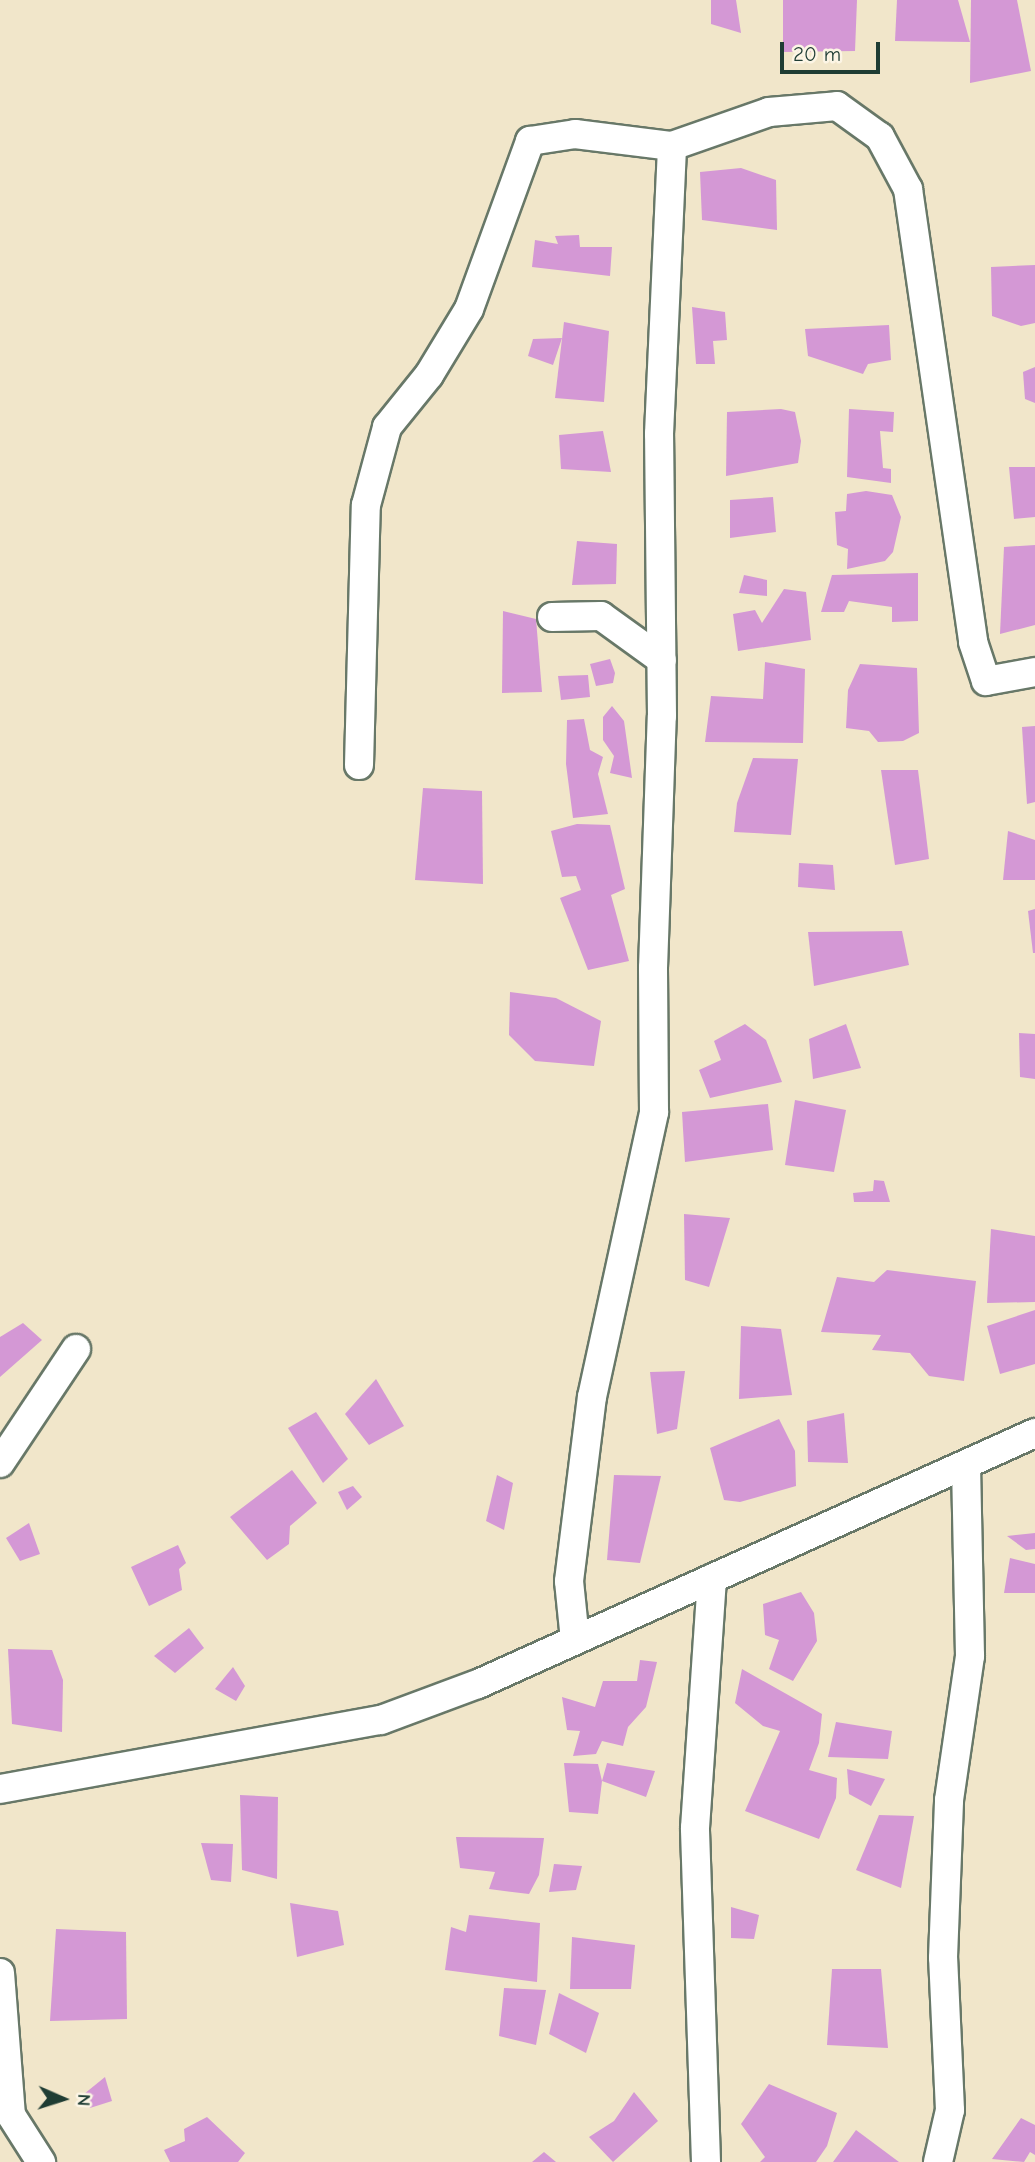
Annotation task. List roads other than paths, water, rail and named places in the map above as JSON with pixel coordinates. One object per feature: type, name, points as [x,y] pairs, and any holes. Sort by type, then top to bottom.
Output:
[{"type":"street","points":[[359,765],[366,505],[387,427],[429,375],[469,309],[530,141],[575,134],[671,146],[769,112],[837,106],[880,137],[908,189],[972,642],[986,681],[1035,672]]},
{"type":"street","points":[[575,1640],[569,1581],[592,1397],[654,1112],[653,968],[662,660],[659,433],[671,146]]},
{"type":"street","points":[[552,617],[601,616],[662,660]]},
{"type":"street","points":[[0,1463],[76,1349]]},
{"type":"street","points":[[0,1790],[381,1720],[478,1684],[1035,1433]]},
{"type":"street","points":[[938,2162],[950,2110],[943,1958],[949,1800],[970,1656],[966,1465]]},
{"type":"street","points":[[706,2162],[695,1828],[712,1579]]},
{"type":"street","points":[[0,1973],[11,2115],[41,2162]]}]
